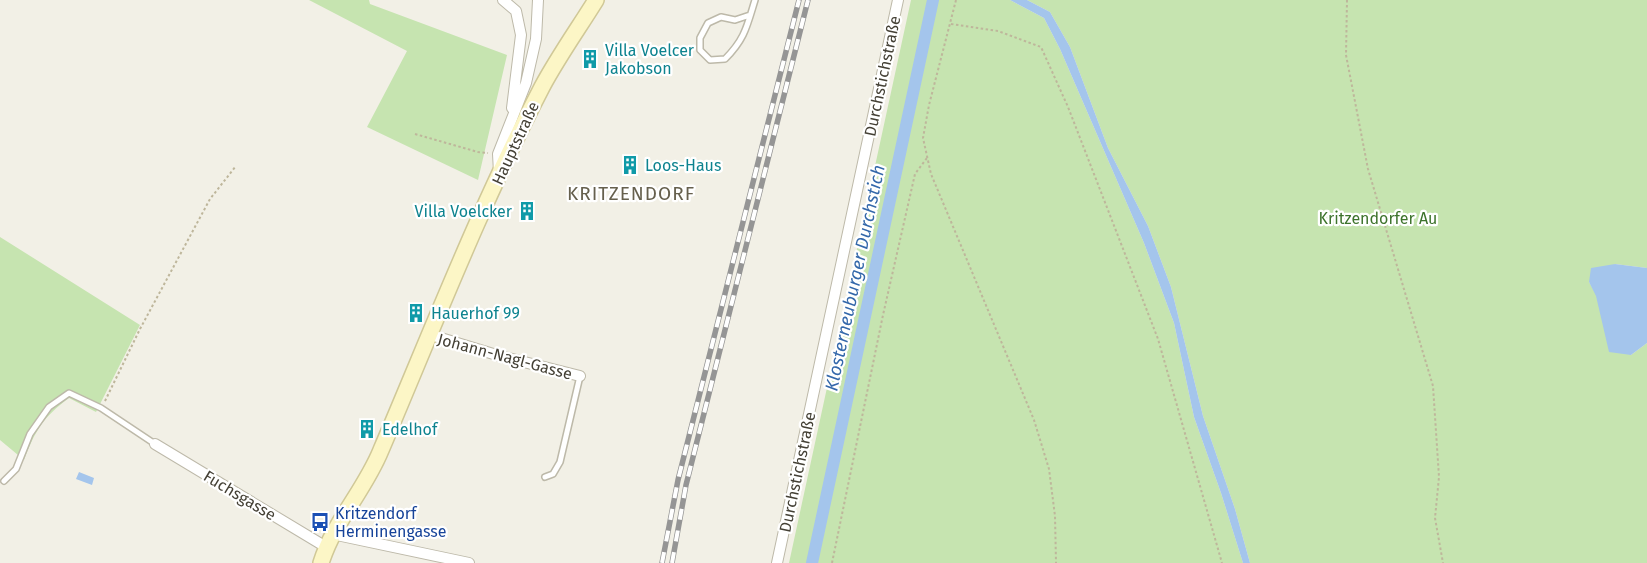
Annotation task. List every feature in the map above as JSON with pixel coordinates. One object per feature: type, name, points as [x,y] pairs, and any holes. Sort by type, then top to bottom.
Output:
[{"type":"main road","name":"Hauptstraße","points":[[321,563],[329,540],[375,465],[431,335],[452,280],[543,85],[596,0]]},
{"type":"street","points":[[503,0],[516,11],[520,35],[510,124]]},
{"type":"street","points":[[500,175],[498,154],[526,83],[536,39],[538,0]]},
{"type":"street","name":"Durchstichstraße","points":[[777,563],[898,0]]},
{"type":"street","name":"Johann-Nagl-Gasse","points":[[431,335],[500,356],[580,376]]},
{"type":"street","name":"Fuchsgasse","points":[[155,444],[329,540],[469,563]]},
{"type":"lane","points":[[750,15],[735,20],[722,17],[708,23],[700,38],[700,50],[710,60],[725,59],[738,46],[745,33],[755,0]]},
{"type":"lane","points":[[546,477],[553,474],[560,462],[580,376]]},
{"type":"lane","points":[[4,481],[16,469],[30,434],[49,407],[69,393],[101,408],[155,444]]},
{"type":"path","points":[[956,0],[929,105],[923,138],[935,184],[1034,420],[1049,469],[1055,516],[1056,563]]},
{"type":"path","points":[[1347,0],[1346,56],[1368,169],[1433,386],[1439,477],[1434,518],[1443,563]]},
{"type":"path","points":[[951,24],[998,31],[1040,48],[1068,107],[1158,339],[1222,563]]},
{"type":"path","points":[[415,134],[478,152],[498,154]]},
{"type":"path","points":[[832,563],[883,316],[915,174],[928,157]]},
{"type":"path","points":[[101,408],[140,329],[210,199],[236,166]]},
{"type":"green space","points":[[309,0],[369,0],[370,4],[507,55],[478,180],[367,127],[407,51]]},
{"type":"green space","points":[[911,0],[1010,0],[1044,18],[1060,49],[1144,243],[1174,323],[1194,417],[1243,563],[789,563]]},
{"type":"green space","name":"Kritzendorfer Au","points":[[1027,0],[1647,0],[1647,268],[1615,264],[1589,282],[1631,355],[1647,343],[1647,563],[1250,563],[1235,509],[1203,416],[1171,287],[1148,226],[1108,148],[1070,47],[1050,12]]},
{"type":"green space","points":[[0,237],[140,325],[96,412],[69,398],[46,418],[32,441],[24,460],[0,440]]},
{"type":"water","points":[[1010,0],[1027,0],[1050,12],[1070,47],[1108,148],[1148,226],[1171,287],[1203,416],[1235,509],[1250,563],[1243,563],[1194,417],[1174,323],[1144,243],[1060,49],[1044,18]]},
{"type":"water","points":[[1615,264],[1647,268],[1647,343],[1631,355],[1609,352],[1596,296],[1589,282],[1591,268]]},
{"type":"water","points":[[79,472],[94,478],[92,485],[76,479]]},
{"type":"waterway","name":"Klosterneuburger Durchstich","points":[[812,563],[933,0]]},
{"type":"railway","points":[[662,563],[678,480],[799,0]]},
{"type":"railway","points":[[672,563],[686,485],[808,0]]},
{"type":"place","name":"Villa Voelcer Jakobson","points":[[590,59]]},
{"type":"place","name":"Loos-Haus","points":[[630,165]]},
{"type":"place","name":"Villa Voelcker","points":[[527,211]]},
{"type":"place","name":"Hauerhof 99","points":[[416,313]]},
{"type":"place","name":"Edelhof","points":[[367,429]]},
{"type":"place","name":"Kritzendorf Herminengasse","points":[[320,522]]},
{"type":"district","name":"KRITZENDORF","points":[[631,193]]}]
